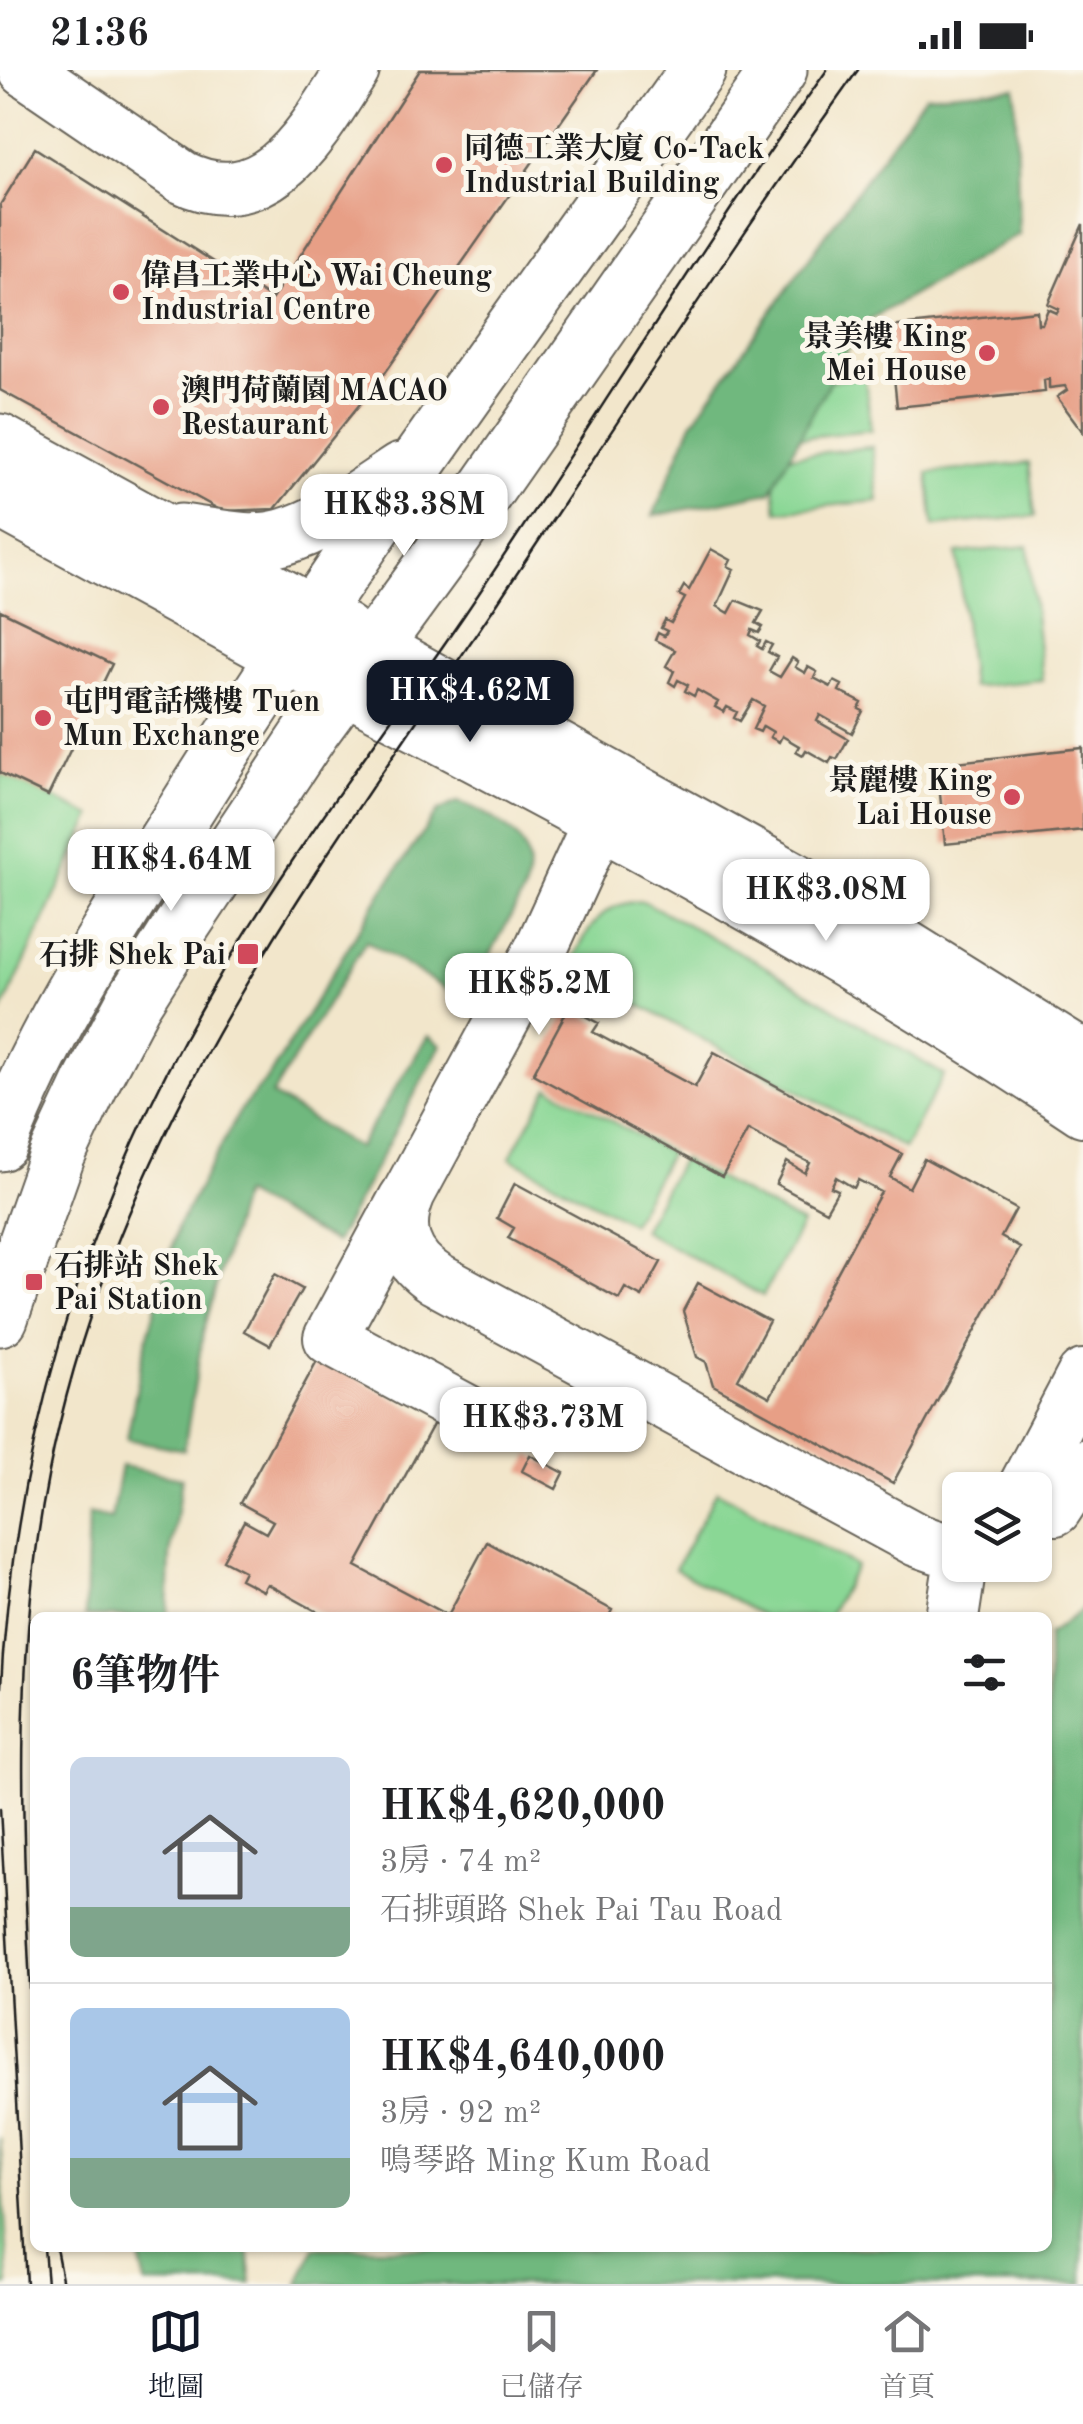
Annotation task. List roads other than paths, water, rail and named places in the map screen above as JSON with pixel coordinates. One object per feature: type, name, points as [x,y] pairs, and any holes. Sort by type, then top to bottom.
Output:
[{"type":"main road","points":[[0,1142],[83,974],[246,714],[698,70]]},
{"type":"main road","points":[[0,1318],[57,1156],[125,1018],[178,930],[358,667],[779,70]]},
{"type":"main road","points":[[0,442],[160,530],[300,636]]},
{"type":"main road","points":[[160,530],[244,540],[281,538],[323,521],[424,456]]},
{"type":"main road","points":[[0,500],[300,636],[358,667]]},
{"type":"street","points":[[25,70],[182,177],[213,188],[253,183],[288,161],[316,128],[353,70]]},
{"type":"street","points":[[358,667],[599,822],[795,928],[1083,1110]]},
{"type":"street","points":[[358,667],[817,890],[1083,1057]]},
{"type":"street","points":[[485,1420],[330,1338],[540,951],[599,822]]},
{"type":"street","points":[[408,1193],[400,1226],[403,1242],[422,1270],[917,1540],[942,1548]]},
{"type":"street","points":[[1052,1491],[1083,1376]]},
{"type":"street","points":[[1052,1499],[1083,1466]]},
{"type":"street","points":[[953,1612],[957,1582]]},
{"type":"tram line","points":[[0,1704],[7,1610],[20,1517],[61,1336],[90,1248],[164,1077],[269,897],[465,614],[734,204],[827,70]]},
{"type":"tram line","points":[[30,1989],[24,1856],[24,1704],[36,1552],[48,1477],[78,1354],[119,1237],[169,1125],[290,912],[858,70]]},
{"type":"tram line","points":[[0,1808],[26,2284]]},
{"type":"tram line","points":[[44,2252],[47,2284]]},
{"type":"tram line","points":[[57,2252],[63,2284]]},
{"type":"place","name":"同德工業大廈 Co-Tack Industrial Building","points":[[444,165]]},
{"type":"place","name":"偉昌工業中心 Wai Cheung Industrial Centre","points":[[121,292]]},
{"type":"place","name":"景美樓 King Mei House","points":[[987,353]]},
{"type":"place","name":"澳門荷蘭園 MACAO Restaurant","points":[[161,407]]},
{"type":"place","name":"屯門電話機樓 Tuen Mun Exchange","points":[[43,718]]},
{"type":"place","name":"景麗樓 King Lai House","points":[[1012,797]]},
{"type":"place","name":"石排 Shek Pai","points":[[248,954]]},
{"type":"place","name":"石排站 Shek Pai Station","points":[[34,1282]]}]
